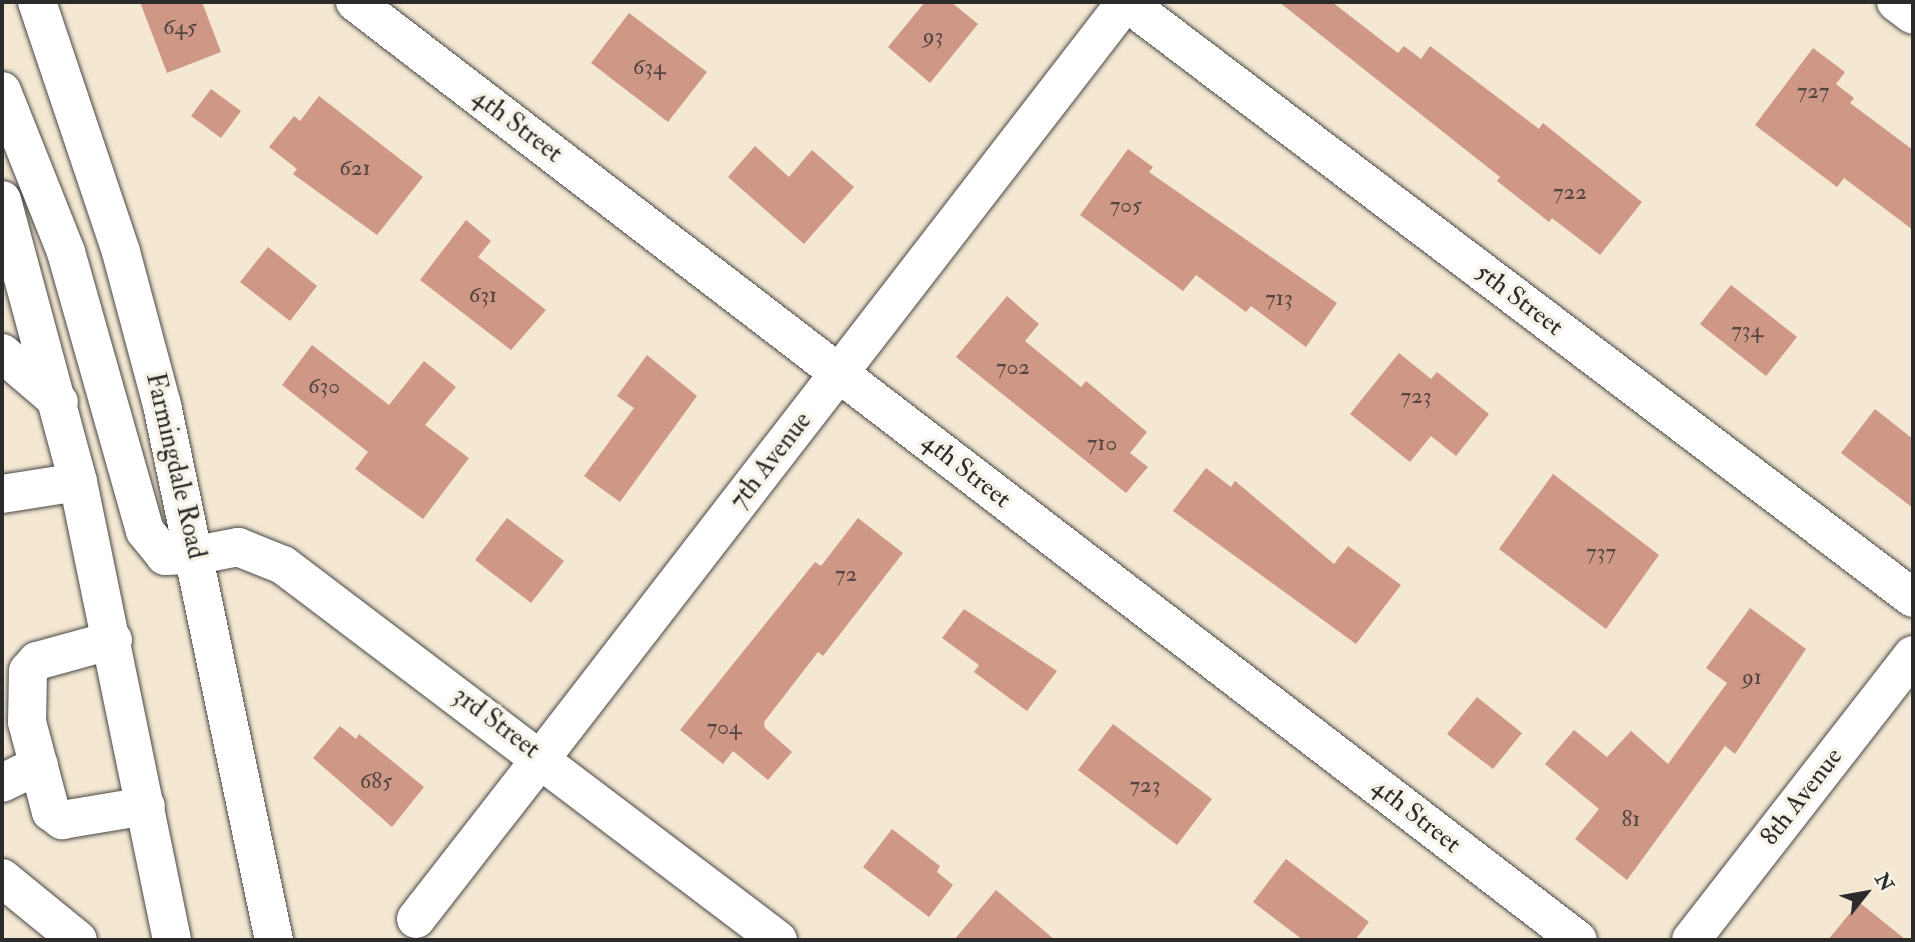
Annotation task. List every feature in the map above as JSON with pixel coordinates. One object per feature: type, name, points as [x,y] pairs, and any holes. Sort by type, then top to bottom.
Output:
[{"type":"street","name":"Farmingdale Road","points":[[37,2],[121,252],[197,555],[274,940]]},
{"type":"street","name":"4th Street","points":[[355,2],[1578,940]]},
{"type":"street","name":"7th Avenue","points":[[416,919],[1126,2]]},
{"type":"street","name":"5th Street","points":[[1126,2],[1913,598]]},
{"type":"street","points":[[1896,2],[1913,15]]},
{"type":"street","name":"3rd Street","points":[[2,91],[66,252],[145,531],[165,556],[197,555],[238,547],[283,565],[542,758],[778,940]]},
{"type":"street","points":[[2,200],[59,402],[78,482],[113,640],[172,940]]},
{"type":"street","points":[[2,353],[59,402]]},
{"type":"street","points":[[2,494],[78,482]]},
{"type":"street","points":[[113,640],[37,661],[28,671],[27,722],[51,812],[62,820],[146,806]]},
{"type":"street","name":"8th Avenue","points":[[1691,940],[1913,655]]},
{"type":"street","points":[[2,783],[38,765]]},
{"type":"street","points":[[2,878],[78,940]]},
{"type":"building","points":[[140,2],[202,2],[221,52],[167,73]]},
{"type":"building","points":[[925,2],[951,2],[978,24],[930,83],[888,47]]},
{"type":"building","points":[[1279,2],[1332,2],[1398,53],[1404,46],[1421,59],[1430,46],[1539,129],[1543,123],[1642,202],[1600,255],[1552,218],[1549,222],[1497,181],[1500,177]]},
{"type":"building","points":[[629,13],[707,72],[668,122],[591,63]]},
{"type":"building","points":[[1813,48],[1845,72],[1836,84],[1854,98],[1850,103],[1913,150],[1913,230],[1844,178],[1837,187],[1755,125]]},
{"type":"building","points":[[211,89],[241,111],[221,138],[191,116]]},
{"type":"building","points":[[319,96],[423,177],[377,235],[293,174],[297,169],[269,147],[294,116],[300,121]]},
{"type":"building","points":[[755,146],[789,177],[812,150],[854,187],[804,244],[728,177]]},
{"type":"building","points":[[1128,149],[1153,167],[1149,172],[1337,303],[1306,347],[1251,306],[1246,312],[1196,275],[1183,291],[1080,215]]},
{"type":"building","points":[[466,220],[491,241],[478,257],[546,310],[511,350],[420,280]]},
{"type":"building","points":[[268,247],[317,286],[290,321],[240,282]]},
{"type":"building","points":[[1731,285],[1797,337],[1766,376],[1700,324]]},
{"type":"building","points":[[1007,296],[1039,324],[1025,341],[1081,387],[1086,381],[1147,432],[1130,453],[1148,467],[1126,493],[956,357]]},
{"type":"building","points":[[312,345],[389,405],[424,361],[456,387],[425,425],[469,458],[423,519],[355,469],[368,452],[282,385]]},
{"type":"building","points":[[1399,353],[1431,379],[1437,372],[1489,414],[1456,456],[1431,436],[1410,462],[1350,414]]},
{"type":"building","points":[[647,355],[697,396],[620,502],[584,476],[634,408],[617,396]]},
{"type":"building","points":[[1875,409],[1913,439],[1913,508],[1841,453]]},
{"type":"building","points":[[1206,468],[1231,487],[1235,481],[1334,564],[1348,546],[1401,585],[1356,644],[1173,511]]},
{"type":"building","points":[[1553,474],[1659,555],[1606,629],[1499,549]]},
{"type":"building","points":[[507,518],[564,561],[531,603],[475,560]]},
{"type":"building","points":[[858,518],[903,553],[823,656],[818,652],[764,722],[765,728],[792,752],[768,780],[733,751],[723,764],[680,730],[815,562],[821,566]]},
{"type":"building","points":[[1750,608],[1806,649],[1735,754],[1725,746],[1627,880],[1575,839],[1599,809],[1545,764],[1574,730],[1607,757],[1631,731],[1668,764],[1727,683],[1706,668]]},
{"type":"building","points":[[964,609],[1057,671],[1027,711],[974,672],[979,665],[942,638]]},
{"type":"building","points":[[1477,697],[1522,733],[1493,769],[1447,734]]},
{"type":"building","points":[[1113,724],[1212,799],[1177,845],[1078,770]]},
{"type":"building","points":[[340,726],[356,739],[359,734],[424,787],[392,827],[313,758]]},
{"type":"building","points":[[892,829],[940,866],[937,872],[953,885],[929,917],[863,867]]},
{"type":"building","points":[[1286,859],[1369,922],[1355,940],[1303,940],[1253,902]]},
{"type":"building","points":[[996,890],[1055,940],[954,940]]},
{"type":"building","points":[[1859,902],[1906,940],[1828,940]]}]
